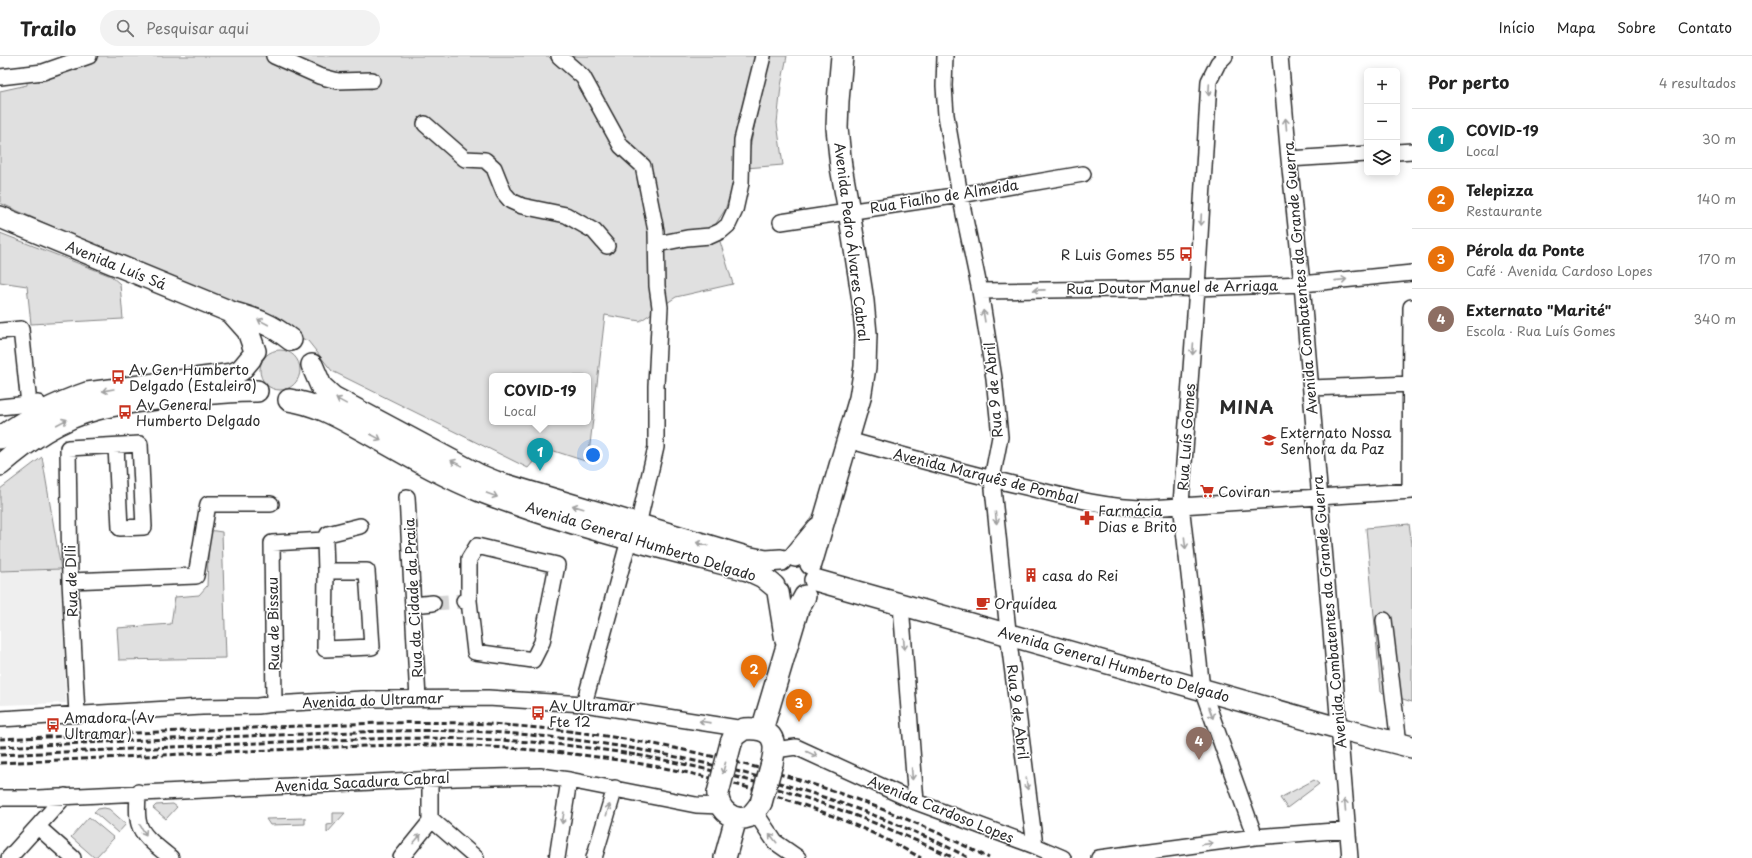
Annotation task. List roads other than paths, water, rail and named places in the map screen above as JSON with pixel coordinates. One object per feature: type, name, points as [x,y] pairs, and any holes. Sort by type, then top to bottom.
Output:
[{"type":"street","points":[[0,77],[43,72],[89,56]]},
{"type":"street","points":[[274,56],[319,76],[338,81],[372,80]]},
{"type":"street","points":[[559,56],[583,77],[621,146],[643,166],[657,244],[657,286],[660,307],[656,386],[656,447],[634,533],[584,704]]},
{"type":"street","points":[[657,244],[687,238],[710,236],[721,231],[728,225],[735,210],[741,183],[742,140],[763,56]]},
{"type":"street","name":"Avenida Pedro Álvares Cabral","points":[[738,806],[746,734],[787,648],[798,609],[802,571],[822,522],[848,440],[860,398],[865,367],[866,334],[849,211],[841,167],[837,128],[838,94],[842,56]]},
{"type":"street","name":"Rua 9 de Abril","points":[[945,56],[944,86],[946,115],[960,195],[980,291],[994,378],[1000,437],[992,479],[1035,846]]},
{"type":"street","name":"Rua Luís Gomes","points":[[1225,56],[1218,63],[1210,81],[1181,504],[1202,689],[1255,837]]},
{"type":"street","name":"Avenida Combatentes da Grande Guerra","points":[[1280,56],[1302,284],[1350,858]]},
{"type":"street","points":[[425,124],[466,159],[485,160],[494,168],[504,193],[511,200],[522,206],[566,215],[594,231],[607,246]]},
{"type":"street","points":[[1400,152],[1412,151]]},
{"type":"street","points":[[1289,159],[1364,154]]},
{"type":"street","name":"Rua Fialho de Almeida","points":[[781,222],[960,195],[1083,174]]},
{"type":"street","name":"Avenida Luís Sá","points":[[0,217],[232,312],[258,319],[280,331],[291,340]]},
{"type":"street","name":"Rua Doutor Manuel de Arriaga","points":[[980,291],[1197,288],[1302,284],[1412,273]]},
{"type":"street","points":[[1411,491],[1412,307]]},
{"type":"street","name":"Avenida Luís Sá","points":[[232,312],[248,331],[253,354]]},
{"type":"street","points":[[0,331],[21,330],[30,404]]},
{"type":"street","points":[[0,438],[40,412],[87,393],[233,374],[241,370],[253,354],[269,340],[278,338],[291,340],[305,350],[312,365],[312,374],[307,387],[298,397],[289,400],[280,402],[264,397],[257,391],[249,376],[249,367],[253,354]]},
{"type":"street","name":"Avenida General Humberto Delgado","points":[[312,365],[321,386],[333,397],[479,475],[634,533],[766,560],[901,605],[1406,746]]},
{"type":"street","points":[[1311,388],[1411,384]]},
{"type":"street","points":[[0,465],[8,453],[70,418],[95,409],[138,401],[217,392],[257,391]]},
{"type":"street","points":[[0,407],[67,400]]},
{"type":"street","name":"Avenida General Humberto Delgado","points":[[289,400],[304,402],[325,410],[439,472],[479,491],[634,533],[748,570],[763,577],[788,598],[794,599],[802,571]]},
{"type":"street","name":"Avenida Marquês de Pombal","points":[[848,440],[992,479],[1113,506],[1150,508],[1181,504],[1411,491]]},
{"type":"street","points":[[140,444],[144,527],[120,528],[116,446],[140,444]]},
{"type":"street","name":"Rua de DIli","points":[[77,714],[70,581],[68,448],[116,446]]},
{"type":"street","name":"Rua da Cidade da Praia","points":[[407,497],[418,699]]},
{"type":"street","points":[[70,581],[196,576],[208,504],[271,504]]},
{"type":"street","points":[[326,571],[367,571],[372,647],[325,649],[325,540],[328,534],[360,526]]},
{"type":"street","name":"Rua de Bissau","points":[[274,704],[272,544],[325,540]]},
{"type":"street","points":[[477,546],[557,565],[542,642],[533,660],[475,652],[467,601],[469,559],[477,546]]},
{"type":"street","points":[[787,648],[776,589],[772,579],[773,572],[776,565],[802,571]]},
{"type":"street","points":[[413,605],[433,604]]},
{"type":"street","points":[[901,605],[916,802]]},
{"type":"street","points":[[1384,620],[1406,746]]},
{"type":"street","name":"Avenida do Ultramar","points":[[0,719],[364,699],[488,698],[584,704],[746,734]]},
{"type":"street","points":[[725,858],[738,806],[773,757],[772,738],[746,734]]},
{"type":"street","name":"Avenida Cardoso Lopes","points":[[773,757],[796,747],[916,802],[1035,846],[1063,858]]},
{"type":"street","name":"Avenida Sacadura Cabral","points":[[0,798],[38,798],[430,779],[540,776],[615,788],[696,804],[738,806]]},
{"type":"street","points":[[401,858],[425,830],[431,818],[430,779]]},
{"type":"street","points":[[557,858],[569,780]]},
{"type":"street","points":[[594,858],[615,788]]},
{"type":"street","points":[[138,792],[138,816],[141,829],[171,858]]},
{"type":"street","points":[[9,858],[65,796]]},
{"type":"street","points":[[38,798],[48,815]]},
{"type":"street","points":[[738,806],[775,842],[798,858]]},
{"type":"street","points":[[431,818],[476,858]]},
{"type":"street","points":[[38,827],[74,858]]},
{"type":"street","points":[[1099,858],[1255,837],[1347,830]]},
{"type":"tunnel","points":[[433,603],[464,601]]},
{"type":"railway","points":[[0,739],[426,722],[487,724],[578,732],[639,741],[700,753],[760,768],[819,786],[877,807],[934,831],[989,858]]},
{"type":"railway","points":[[0,747],[192,738],[412,731],[491,732],[561,738],[648,751],[734,770],[776,782],[818,795],[888,821],[929,838],[969,858]]},
{"type":"railway","points":[[0,755],[299,741],[420,738],[501,740],[581,747],[677,763],[772,787],[819,802],[864,819],[954,858]]},
{"type":"railway","points":[[0,763],[390,745],[499,747],[561,753],[624,761],[687,773],[749,788],[809,807],[867,830],[921,858]]},
{"type":"place","name":"R Luis Gomes 55","points":[[1186,254]]},
{"type":"place","name":"Av Gen Humberto Delgado (Estaleiro)","points":[[118,377]]},
{"type":"place","name":"Av General Humberto Delgado","points":[[125,412]]},
{"type":"place","name":"Externato Nossa Senhora da Paz","points":[[1269,440]]},
{"type":"place","name":"COVID-19","points":[[540,471]]},
{"type":"place","name":"Coviran","points":[[1207,491]]},
{"type":"place","name":"Farmácia Dias e Brito","points":[[1087,518]]},
{"type":"place","name":"casa do Rei","points":[[1031,575]]},
{"type":"place","name":"Orquídea","points":[[983,603]]},
{"type":"place","name":"Telepizza","points":[[754,688]]},
{"type":"place","name":"Av Ultramar Fte 12","points":[[538,713]]},
{"type":"place","name":"Pérola da Ponte","points":[[799,722]]},
{"type":"place","name":"Amadora (Av Ultramar)","points":[[53,725]]},
{"type":"place","name":"Externato \"Marité\"","points":[[1199,760]]},
{"type":"district","name":"MINA","points":[[1247,406]]}]
